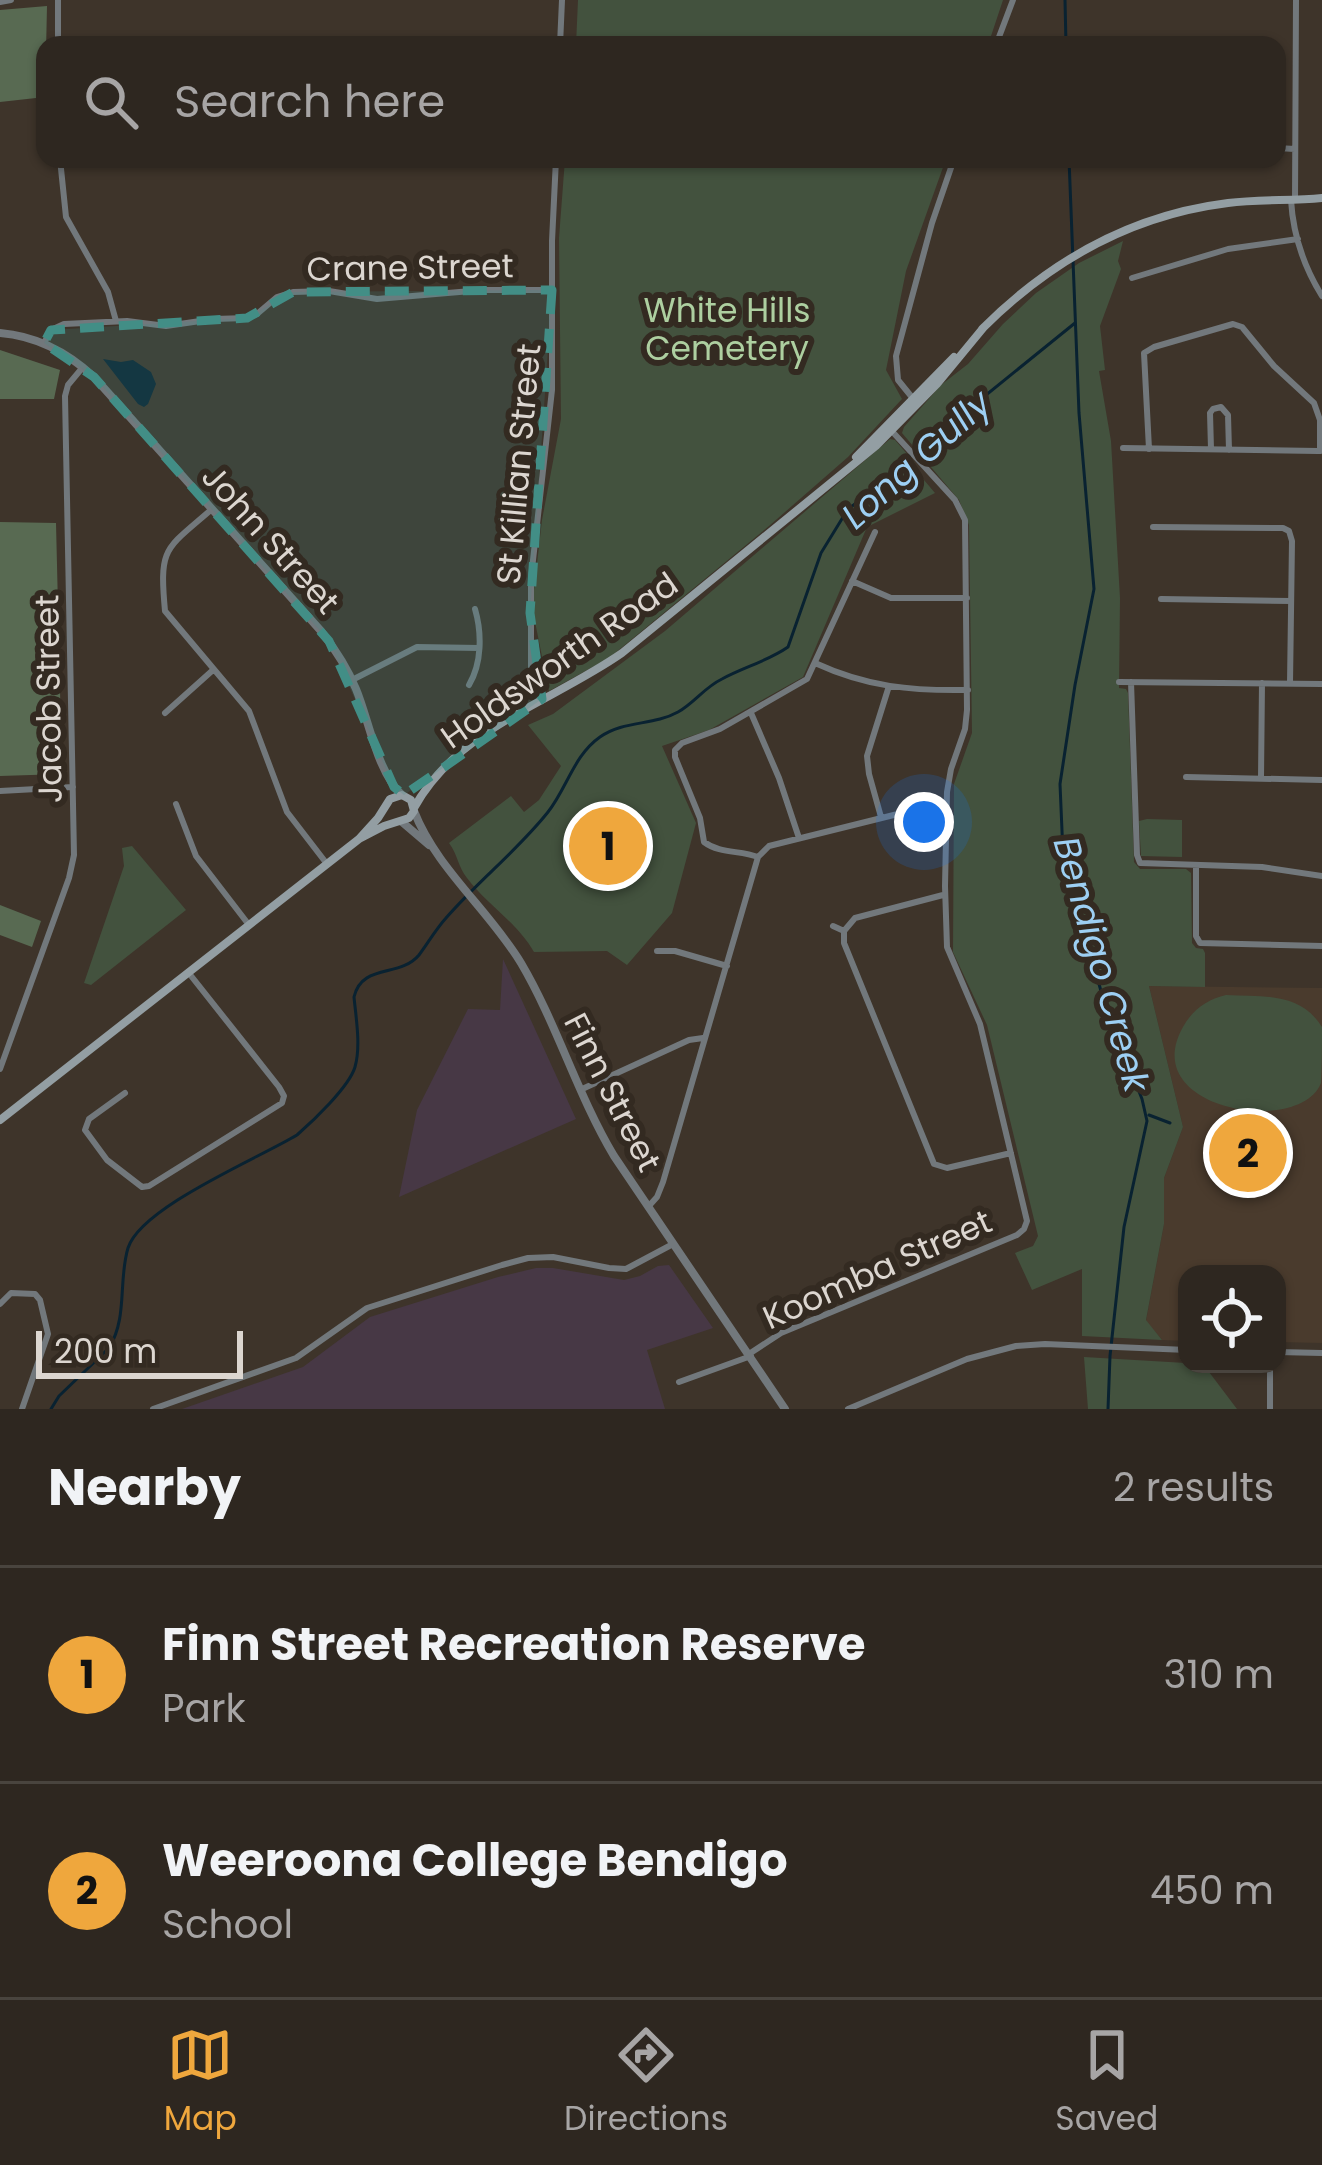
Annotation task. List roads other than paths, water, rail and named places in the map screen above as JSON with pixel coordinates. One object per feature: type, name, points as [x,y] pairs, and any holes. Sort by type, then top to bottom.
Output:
[{"type":"main road","name":"Holdsworth Road","points":[[414,809],[421,794],[445,769],[500,723],[622,653],[812,499],[889,428],[984,327],[1050,270],[1101,240],[1180,211],[1227,203],[1322,200]]},
{"type":"main road","name":"Holdsworth Road","points":[[403,795],[445,769]]},
{"type":"main road","points":[[2,1115],[359,839],[394,796],[411,800],[410,818],[359,839]]},
{"type":"main road","points":[[387,804],[390,818],[399,822]]},
{"type":"street","points":[[0,2],[11,0]]},
{"type":"street","points":[[58,0],[58,36]]},
{"type":"street","points":[[560,36],[562,0]]},
{"type":"street","points":[[1296,0],[1293,200],[1304,262],[1322,296]]},
{"type":"street","points":[[999,36],[1011,2]]},
{"type":"street","points":[[1286,148],[1295,148]]},
{"type":"street","points":[[61,168],[66,217],[108,292],[116,321]]},
{"type":"street","name":"St Killian Street","points":[[542,699],[530,665],[530,596],[552,390],[556,168]]},
{"type":"street","points":[[915,401],[898,380],[895,361],[951,168]]},
{"type":"street","points":[[1132,278],[1228,249],[1298,239]]},
{"type":"street","name":"Crane Street","points":[[44,343],[59,325],[116,321],[166,326],[247,318],[292,292],[329,291],[377,299],[552,290]]},
{"type":"street","points":[[1123,448],[1149,449],[1321,451],[1319,416],[1314,403],[1237,324],[1144,352],[1149,449]]},
{"type":"street","points":[[0,333],[44,343],[82,367]]},
{"type":"street","name":"John Street","points":[[82,367],[321,631],[343,661],[384,769],[403,795]]},
{"type":"street","name":"Jacob Street","points":[[0,1070],[74,855],[65,396],[82,367]]},
{"type":"street","points":[[1211,449],[1210,413],[1221,406],[1228,416],[1228,449]]},
{"type":"street","points":[[889,428],[955,500],[963,515],[968,690],[966,724],[946,802],[947,947],[980,1024],[1011,1153],[943,1169],[934,1164],[845,947],[844,931],[859,916],[945,895]]},
{"type":"street","points":[[212,509],[164,556],[167,615],[249,711],[289,815],[327,864]]},
{"type":"street","points":[[1154,526],[1286,529],[1292,538],[1290,683]]},
{"type":"street","points":[[758,857],[712,848],[704,842],[700,818],[674,752],[680,744],[710,734],[804,681],[875,532]]},
{"type":"street","points":[[852,581],[891,598],[967,598]]},
{"type":"street","points":[[1161,599],[1291,601]]},
{"type":"street","points":[[469,685],[479,648],[475,609]]},
{"type":"street","points":[[352,680],[417,647],[479,648]]},
{"type":"street","points":[[815,663],[854,680],[926,691],[968,690]]},
{"type":"street","points":[[165,712],[214,670]]},
{"type":"street","points":[[1119,682],[1322,684]]},
{"type":"street","points":[[1131,682],[1137,858],[1146,865],[1269,867],[1322,876]]},
{"type":"street","points":[[1261,778],[1262,683]]},
{"type":"street","points":[[881,818],[867,756],[889,686]]},
{"type":"street","points":[[750,712],[800,838]]},
{"type":"street","name":"John Street","points":[[384,769],[387,804]]},
{"type":"street","points":[[1186,777],[1322,779]]},
{"type":"street","points":[[0,791],[73,787]]},
{"type":"street","points":[[648,1207],[663,1182],[758,857],[767,847],[946,802]]},
{"type":"street","points":[[176,804],[196,856],[249,925]]},
{"type":"street","name":"Finn Street","points":[[414,809],[435,850],[524,968],[604,1138],[789,1409]]},
{"type":"street","name":"Finn Street","points":[[399,822],[435,850]]},
{"type":"street","points":[[1196,866],[1196,936],[1200,943],[1322,946]]},
{"type":"street","points":[[833,926],[844,931]]},
{"type":"street","points":[[657,952],[675,951],[727,966]]},
{"type":"street","points":[[125,1093],[89,1119],[85,1130],[107,1160],[142,1187],[282,1103],[284,1096],[188,972]]},
{"type":"street","points":[[580,1090],[689,1040],[704,1039]]},
{"type":"street","name":"Koomba Street","points":[[679,1382],[750,1355],[782,1333],[1024,1229],[1026,1213],[1011,1153]]},
{"type":"street","points":[[153,1409],[296,1358],[376,1304],[529,1258],[562,1258],[626,1269],[673,1244]]},
{"type":"street","points":[[0,1304],[11,1293],[35,1294],[48,1326],[22,1409]]},
{"type":"street","points":[[848,1409],[985,1353],[1036,1344],[1178,1350]]},
{"type":"street","points":[[1286,1352],[1322,1353]]},
{"type":"street","points":[[1270,1373],[1270,1409]]},
{"type":"water","points":[[103,359],[133,360],[151,372],[156,384],[148,404],[138,404]]},
{"type":"waterway","name":"Bendigo Creek","points":[[1065,0],[1066,36]]},
{"type":"waterway","name":"Bendigo Creek","points":[[1069,168],[1079,413],[1094,589],[1060,784],[1063,854],[1104,1002],[1147,1121],[1124,1227],[1108,1409]]},
{"type":"waterway","name":"Long Gully","points":[[51,1409],[115,1336],[125,1260],[137,1232],[202,1185],[297,1135],[346,1084],[358,1050],[354,997],[358,986],[419,955],[446,918],[548,812],[584,753],[600,737],[678,712],[716,682],[788,647],[821,553],[848,509],[890,479],[916,448],[1075,323]]},
{"type":"waterway","points":[[1149,1115],[1170,1123]]},
{"type":"place","name":"Finn Street Recreation Reserve","points":[[608,846]]},
{"type":"place","name":"Weeroona College Bendigo","points":[[1248,1153]]},
{"type":"park label","name":"White Hills Cemetery","points":[[727,329]]}]
